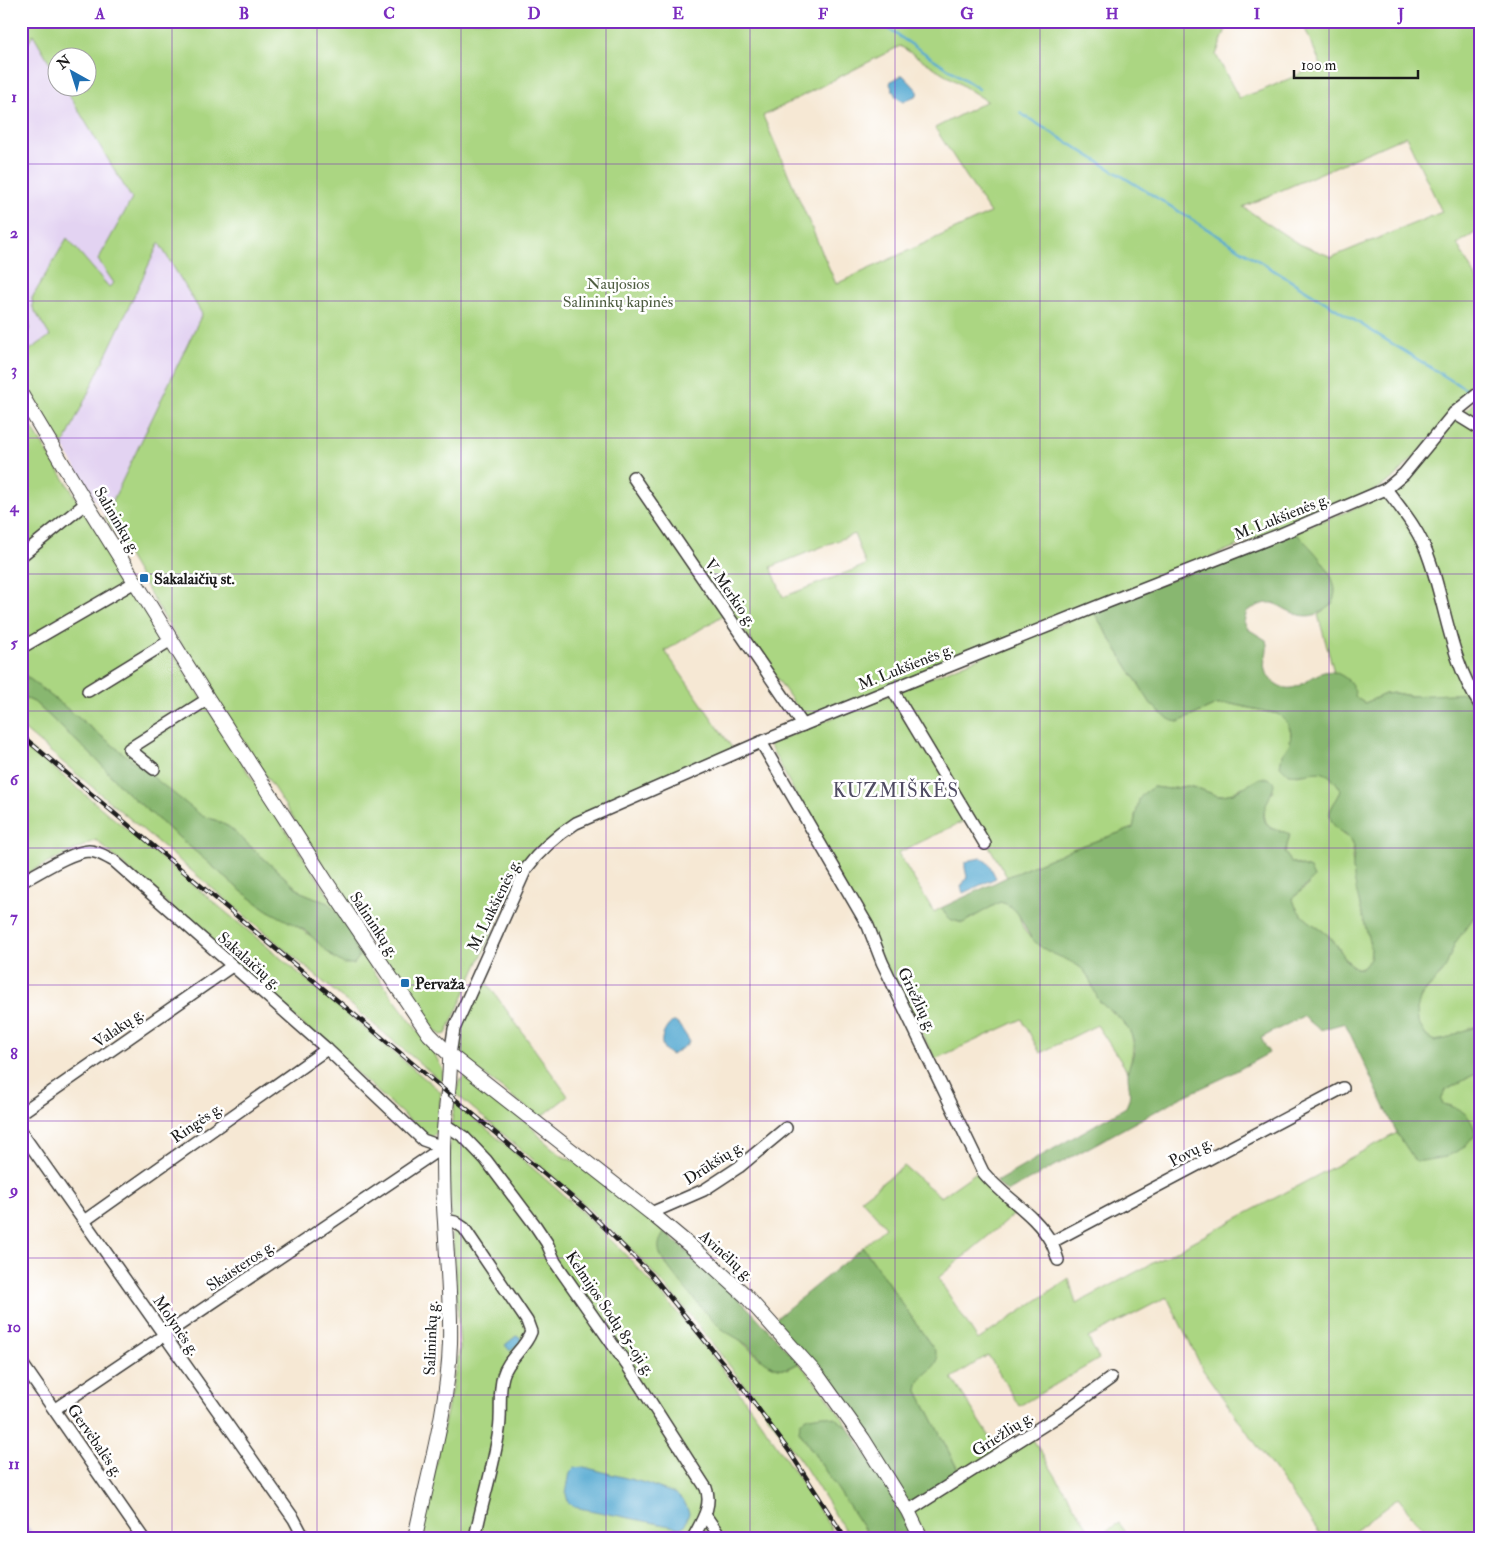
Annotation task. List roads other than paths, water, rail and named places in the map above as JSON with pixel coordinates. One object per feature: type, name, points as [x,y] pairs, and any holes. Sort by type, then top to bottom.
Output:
[{"type":"main road","name":"Salininkų g.","points":[[21,394],[86,503],[208,699],[327,883],[429,1034],[450,1055],[450,1075],[443,1147],[444,1220],[450,1309],[448,1377],[415,1538]]},
{"type":"main road","name":"Avinėlių g.","points":[[450,1055],[651,1213],[745,1295],[818,1376],[863,1439],[908,1511],[922,1538]]},
{"type":"street","name":"M. Lukšienės g.","points":[[450,1055],[457,1021],[526,869],[549,842],[576,823],[761,742],[1281,534],[1386,489],[1404,474],[1454,413],[1480,392]]},
{"type":"street","points":[[1454,413],[1480,429]]},
{"type":"street","name":"V. Merkio g.","points":[[633,477],[804,725]]},
{"type":"street","points":[[1386,489],[1417,531],[1430,560],[1450,633],[1467,683],[1480,704]]},
{"type":"street","points":[[21,556],[86,503]]},
{"type":"street","points":[[26,645],[135,582]]},
{"type":"street","points":[[88,691],[172,640]]},
{"type":"street","points":[[892,689],[985,844]]},
{"type":"street","points":[[154,769],[130,749],[208,699]]},
{"type":"street","name":"Griežlių g.","points":[[761,742],[868,926],[882,962],[983,1172],[999,1189],[1035,1220],[1052,1242],[1058,1260]]},
{"type":"street","name":"Sakalaičių g.","points":[[21,882],[77,854],[88,851],[114,861],[326,1049],[423,1140],[443,1147]]},
{"type":"street","name":"Valakų g.","points":[[21,1113],[232,966]]},
{"type":"street","name":"Ringės g.","points":[[84,1221],[326,1049]]},
{"type":"street","name":"Povų g.","points":[[1052,1242],[1343,1088]]},
{"type":"street","name":"Kelmijos Sodų 85-oji g.","points":[[444,1124],[464,1137],[486,1160],[535,1225],[546,1242],[555,1262],[627,1365],[706,1488],[708,1502],[705,1515],[693,1538]]},
{"type":"street","name":"Drūkšių g.","points":[[651,1213],[704,1190],[739,1167],[786,1128]]},
{"type":"street","name":"Molynės g.","points":[[21,1132],[294,1519],[304,1538]]},
{"type":"street","name":"Skaisteros g.","points":[[55,1409],[443,1147]]},
{"type":"street","points":[[444,1220],[455,1222],[464,1228],[527,1321],[531,1332],[523,1346],[512,1358],[502,1378],[500,1428],[493,1468],[475,1538]]},
{"type":"street","name":"Gervėbalės g.","points":[[21,1362],[143,1538]]},
{"type":"street","name":"Griežlių g.","points":[[908,1511],[1063,1413],[1111,1378]]},
{"type":"street","points":[[705,1515],[721,1538]]},
{"type":"water","points":[[903,75],[918,91],[917,95],[903,102],[896,97],[890,84],[891,81]]},
{"type":"water","points":[[982,858],[989,864],[996,878],[963,893],[961,887],[967,877],[965,863]]},
{"type":"water","points":[[672,1022],[679,1025],[689,1040],[688,1044],[672,1055],[664,1048],[662,1040],[665,1030]]},
{"type":"water","points":[[516,1336],[520,1337],[521,1341],[510,1351],[505,1345]]},
{"type":"water","points":[[584,1467],[645,1483],[676,1494],[685,1503],[689,1513],[685,1525],[680,1528],[574,1507],[568,1502],[566,1494],[570,1472],[574,1468]]},
{"type":"waterway","points":[[876,21],[979,89]]},
{"type":"waterway","points":[[1020,113],[1467,390]]},
{"type":"railway","points":[[21,735],[586,1209],[651,1274],[744,1389],[789,1451],[845,1538]]},
{"type":"place","name":"Sakalaičių st.","points":[[144,578]]},
{"type":"place","name":"Pervaža","points":[[405,983]]},
{"type":"district","name":"KUZMIŠKĖS","points":[[896,790]]},
{"type":"park label","name":"Naujosios Salininkų kapinės","points":[[618,292]]}]
